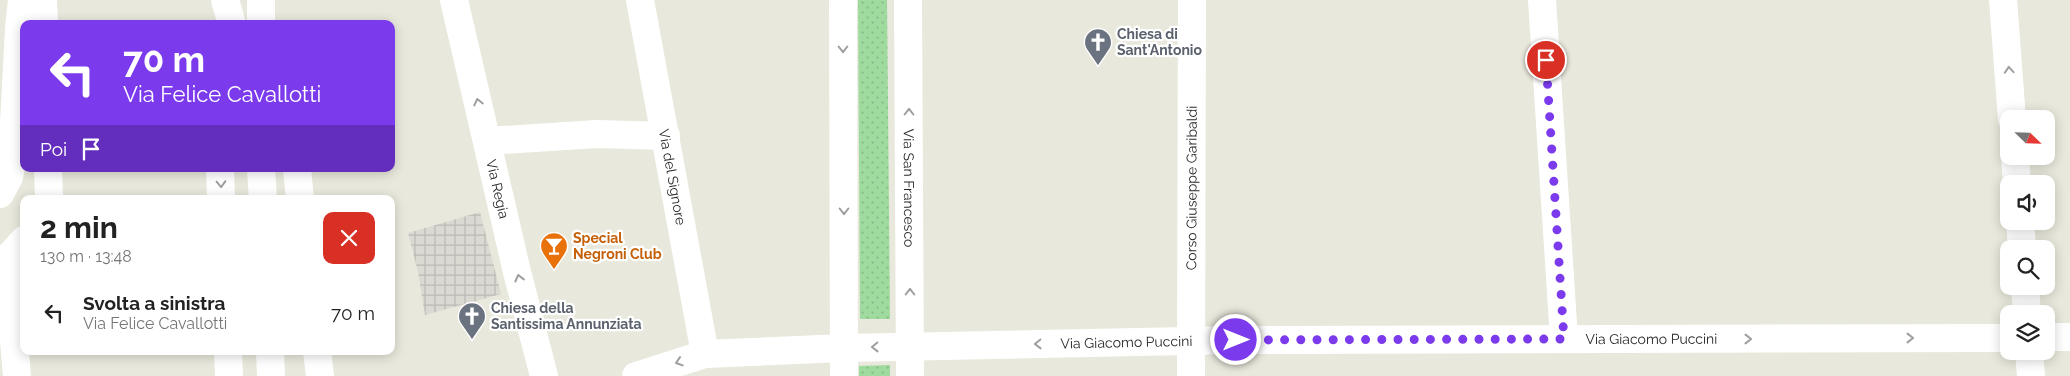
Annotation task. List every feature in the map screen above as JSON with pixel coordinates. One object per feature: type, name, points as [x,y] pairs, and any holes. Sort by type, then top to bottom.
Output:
[{"type":"street","points":[[0,194],[9,177],[12,162],[18,38],[22,0]]},
{"type":"street","points":[[43,0],[44,20]]},
{"type":"street","points":[[217,0],[217,20]]},
{"type":"street","points":[[225,0],[231,20]]},
{"type":"street","points":[[243,0],[244,20]]},
{"type":"street","points":[[261,0],[261,20]]},
{"type":"street","name":"Via Regia","points":[[454,0],[517,272],[544,376]]},
{"type":"street","name":"Via del Signore","points":[[640,0],[705,354]]},
{"type":"street","points":[[843,0],[844,376]]},
{"type":"street","name":"Via San Francesco","points":[[908,0],[910,376]]},
{"type":"street","name":"Corso Giuseppe Garibaldi","points":[[1190,376],[1192,0]]},
{"type":"street","points":[[1542,0],[1564,339]]},
{"type":"street","points":[[2003,0],[2011,110]]},
{"type":"street","points":[[487,141],[597,134],[666,136]]},
{"type":"street","points":[[48,172],[49,195]]},
{"type":"street","points":[[220,172],[221,195]]},
{"type":"street","points":[[261,172],[263,195]]},
{"type":"street","points":[[296,172],[299,195]]},
{"type":"street","points":[[17,376],[7,259],[20,244]]},
{"type":"street","points":[[2055,337],[2070,337]]},
{"type":"street","name":"Via Giacomo Puccini","points":[[636,376],[705,354],[910,346],[1191,340],[2000,338]]},
{"type":"street","points":[[228,355],[229,376]]},
{"type":"street","points":[[270,355],[271,376]]},
{"type":"street","points":[[317,355],[320,376]]},
{"type":"street","points":[[2030,360],[2031,376]]},
{"type":"green space","points":[[858,0],[887,0],[890,319],[860,319]]},
{"type":"green space","points":[[890,365],[890,376],[859,376],[859,366]]},
{"type":"shaded area","points":[[480,212],[501,294],[425,315],[418,272],[408,233]]},
{"type":"place","name":"Chiesa di Sant'Antonio","points":[[1098,66]]},
{"type":"place","name":"Special Negroni Club","points":[[554,270]]},
{"type":"place","name":"Chiesa della Santissima Annunziata","points":[[472,340]]},
{"type":"route","points":[[1236,340],[1564,339],[1546,60]]}]
